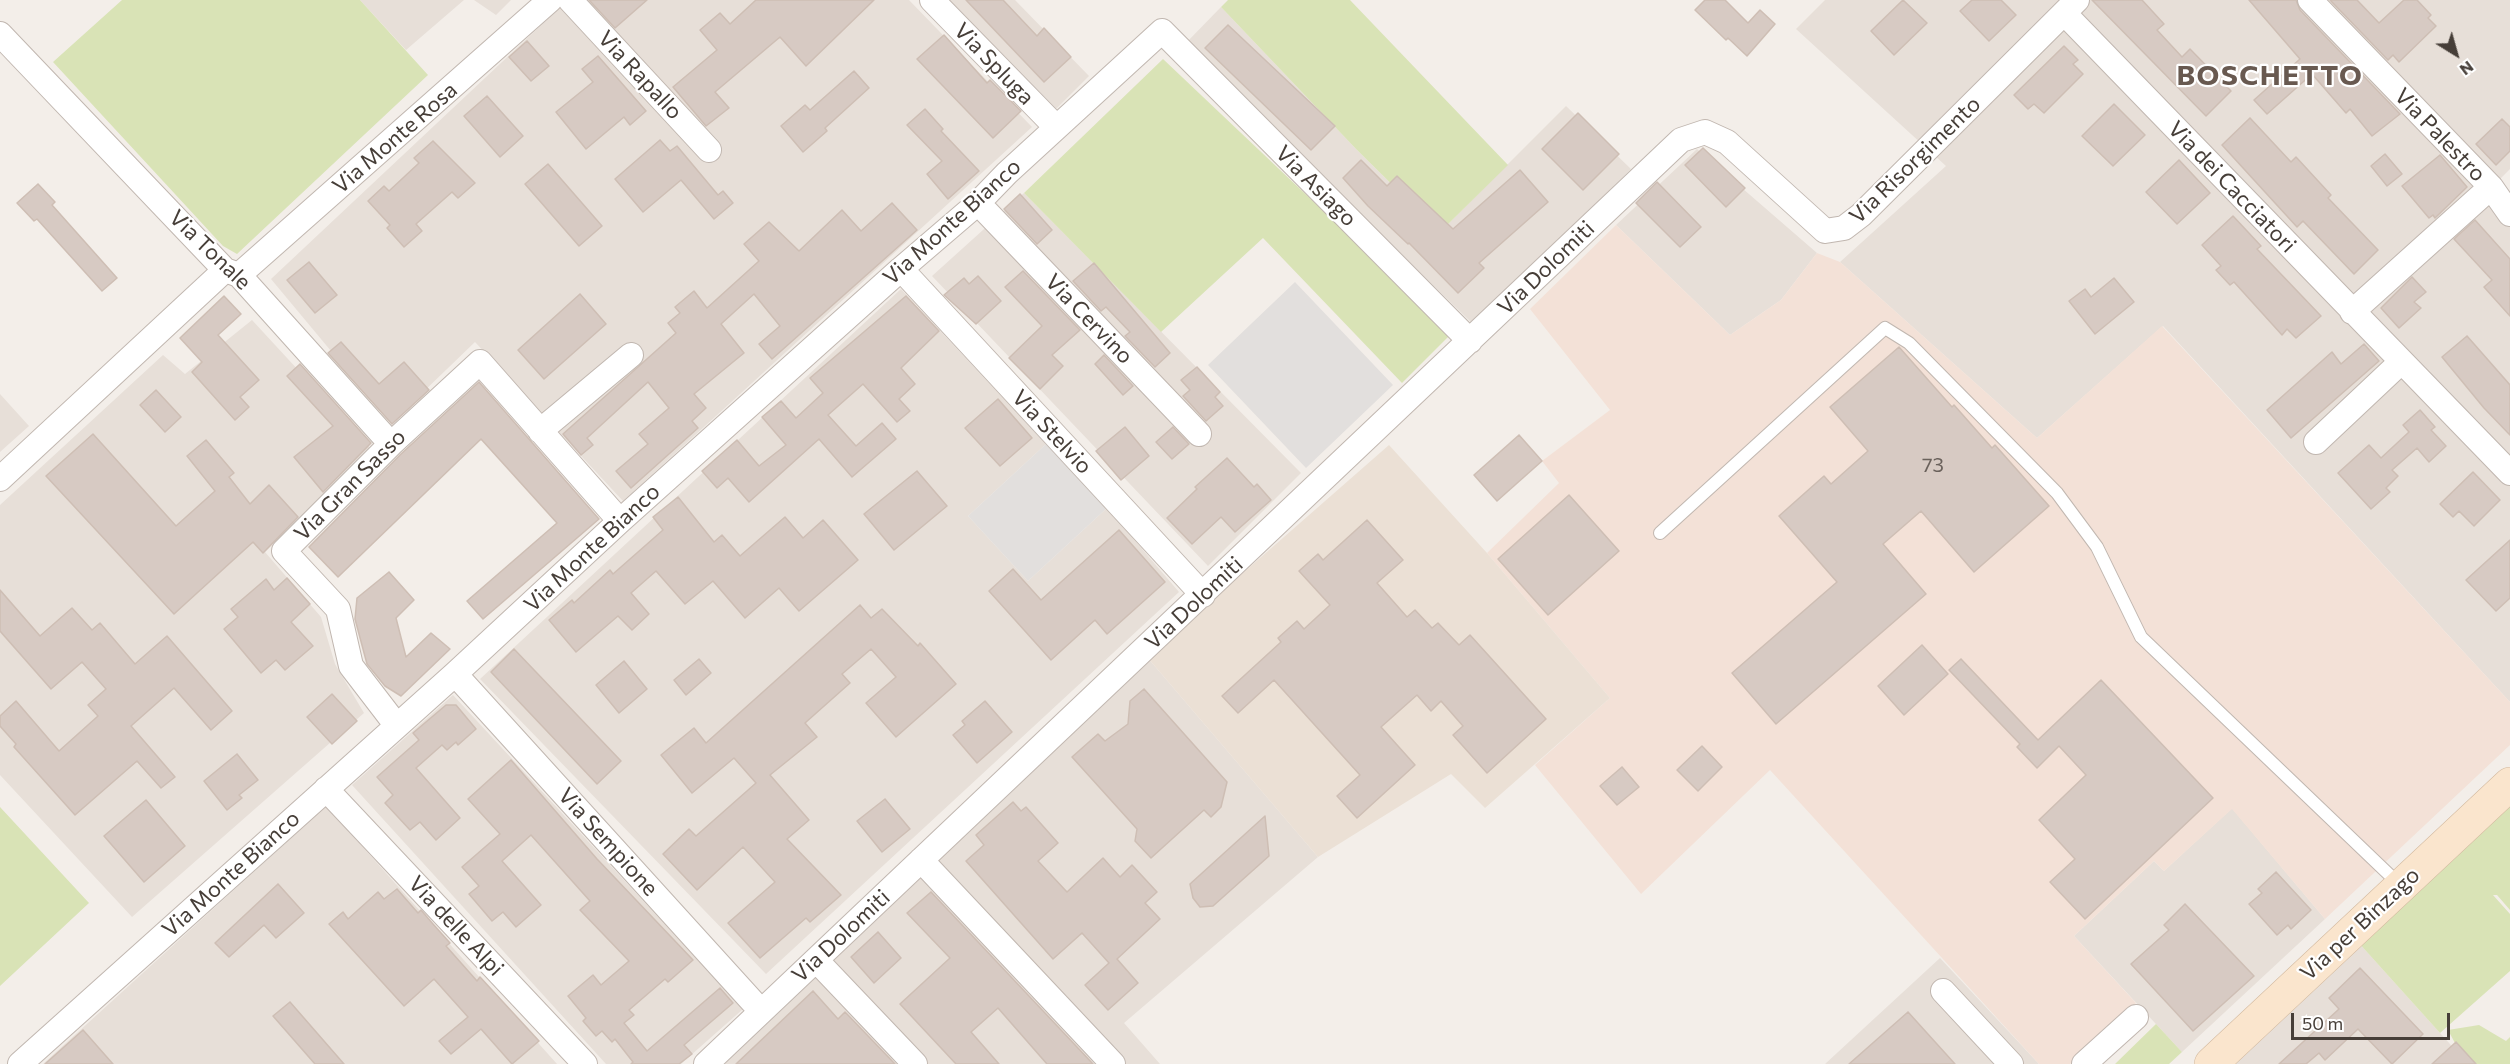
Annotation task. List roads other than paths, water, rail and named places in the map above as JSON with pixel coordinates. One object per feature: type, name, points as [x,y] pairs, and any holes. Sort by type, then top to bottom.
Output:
[{"type":"main road","name":"Via per Binzago","points":[[2211,1064],[2510,784]]},
{"type":"street","name":"Via Monte Rosa","points":[[0,479],[232,272],[550,0]]},
{"type":"street","name":"Via Rapallo","points":[[570,0],[709,150]]},
{"type":"street","name":"Via Spluga","points":[[932,0],[1056,127]]},
{"type":"street","name":"Via Palestro","points":[[2310,0],[2491,187],[2352,312]]},
{"type":"street","name":"Via Risorgimento","points":[[1681,140],[1705,132],[1727,142],[1825,231],[1844,228],[1861,215],[2070,7]]},
{"type":"street","name":"Via dei Cacciatori","points":[[2070,7],[2352,312],[2510,474]]},
{"type":"street","name":"Via Monte Bianco","points":[[20,1064],[455,674],[620,521],[978,203],[1056,127],[1162,31]]},
{"type":"street","name":"Via Asiago","points":[[1162,31],[1470,340]]},
{"type":"street","name":"Via Tonale","points":[[0,34],[232,272],[391,444]]},
{"type":"street","name":"Via Dolomiti","points":[[706,1064],[1681,140]]},
{"type":"street","points":[[2491,187],[2510,214]]},
{"type":"street","name":"Via Cervino","points":[[978,203],[1199,434]]},
{"type":"street","name":"Via Stelvio","points":[[901,269],[1203,595]]},
{"type":"street","points":[[620,521],[540,431],[631,355]]},
{"type":"street","name":"Via Gran Sasso","points":[[397,726],[351,666],[338,609],[284,551],[391,444],[480,362],[540,431]]},
{"type":"street","points":[[2316,442],[2401,362]]},
{"type":"street","name":"Via Sempione","points":[[455,674],[761,1011]]},
{"type":"street","name":"Via delle Alpi","points":[[326,789],[585,1064]]},
{"type":"street","points":[[921,860],[1113,1064]]},
{"type":"street","points":[[816,960],[915,1064]]},
{"type":"street","points":[[1943,991],[2011,1064]]},
{"type":"street","points":[[2084,1064],[2136,1017]]},
{"type":"lane","points":[[1660,533],[1885,328],[1909,343],[2057,493],[2097,548],[2141,637],[2401,886]]},
{"type":"district","name":"BOSCHETTO","points":[[2270,76]]}]
